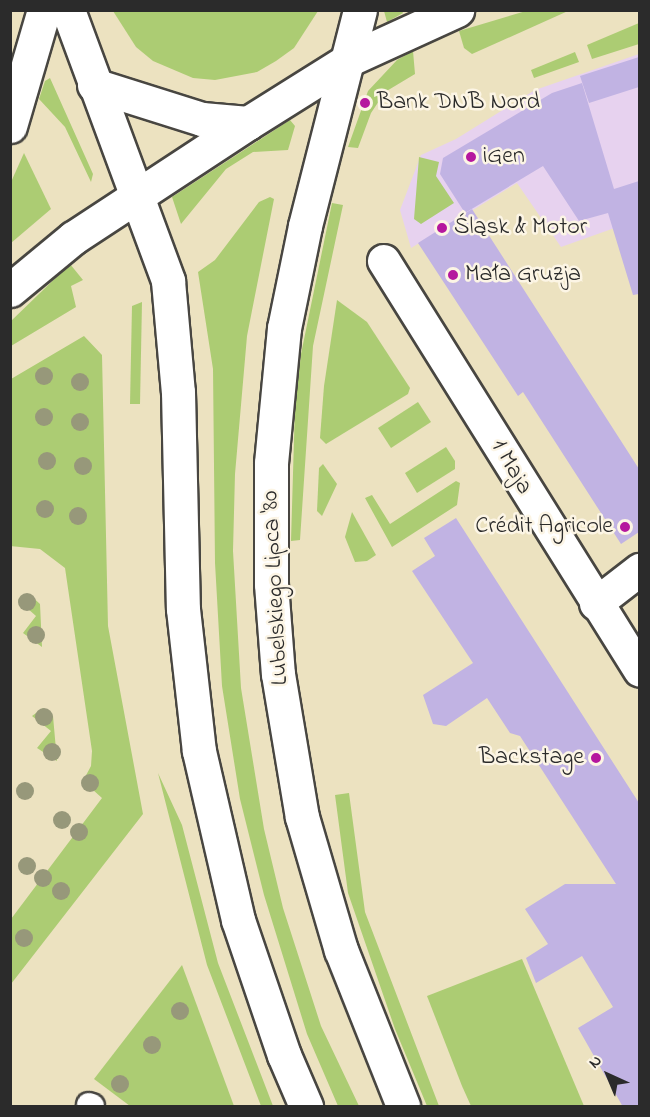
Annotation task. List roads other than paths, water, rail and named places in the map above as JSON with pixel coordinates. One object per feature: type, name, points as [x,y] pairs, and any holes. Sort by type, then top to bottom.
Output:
[{"type":"main road","points":[[10,126],[44,10]]},
{"type":"main road","points":[[68,10],[168,281],[178,392],[183,609],[207,791],[238,921],[284,1055],[306,1107]]},
{"type":"main road","name":"Lubelskiego Lipca '80","points":[[360,10],[350,59],[303,235],[278,371],[271,463],[271,584],[279,684],[302,818],[341,950],[403,1107]]},
{"type":"main road","points":[[10,290],[73,238],[350,59],[457,10]]},
{"type":"main road","points":[[94,85],[202,119],[248,123]]},
{"type":"street","name":"1 Maja","points":[[384,261],[639,671]]},
{"type":"street","points":[[596,604],[639,570]]},
{"type":"place","name":"Bank DNB Nord","points":[[365,103]]},
{"type":"place","name":"iGen","points":[[471,157]]},
{"type":"place","name":"Śląsk & Motor","points":[[442,228]]},
{"type":"place","name":"Mała Gruzja","points":[[453,275]]},
{"type":"place","name":"Crédit Agricole","points":[[625,527]]},
{"type":"place","name":"Backstage","points":[[596,758]]}]
